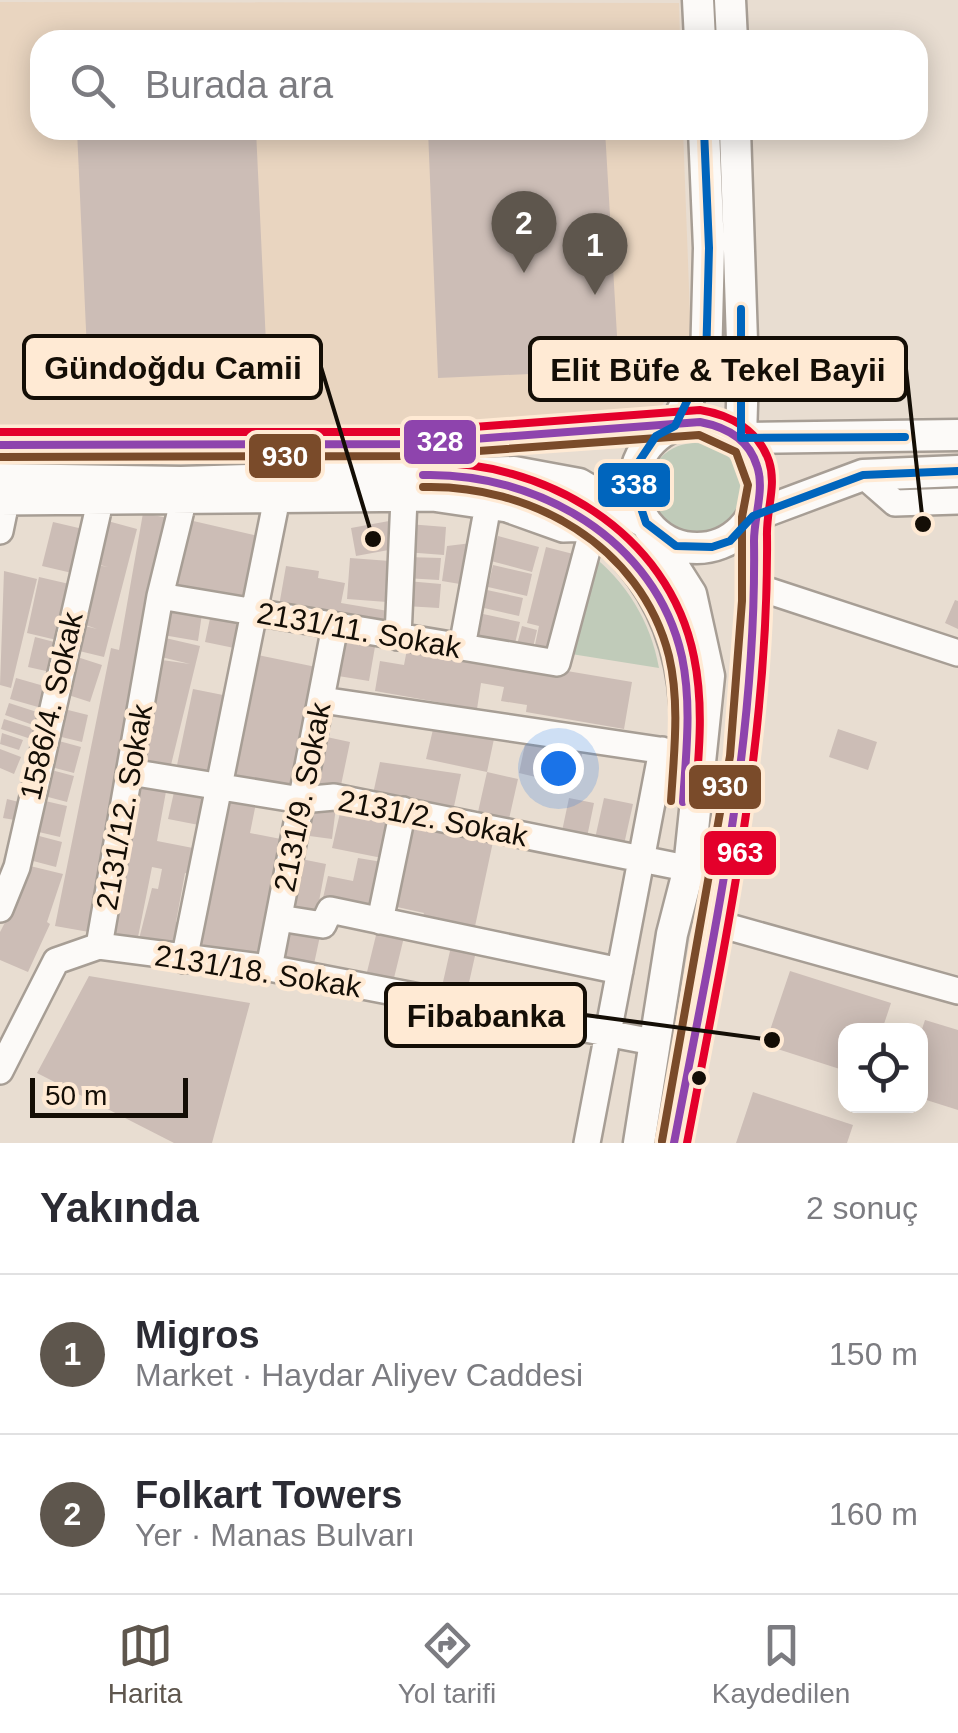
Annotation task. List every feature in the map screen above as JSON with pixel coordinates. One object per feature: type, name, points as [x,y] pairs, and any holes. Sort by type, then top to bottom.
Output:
[{"type":"main road","points":[[698,0],[700,30]]},
{"type":"main road","points":[[730,0],[732,30]]},
{"type":"main road","points":[[639,1143],[672,934],[689,868],[708,676],[692,594],[646,524],[634,486],[636,466],[656,436],[675,426],[706,362],[709,248],[704,140]]},
{"type":"main road","points":[[674,1143],[744,731],[757,587],[753,516],[761,492],[760,471],[740,438],[743,371],[735,140]]},
{"type":"main road","points":[[0,445],[408,444],[712,423],[740,438],[958,435]]},
{"type":"main road","points":[[2,495],[182,482],[514,472],[579,484],[676,546],[694,549],[730,540],[753,516],[863,475],[958,471]]},
{"type":"main road","points":[[470,474],[528,491],[593,528],[630,561],[654,592],[676,636],[687,693],[674,752],[676,866],[672,934]]},
{"type":"street","points":[[863,475],[895,503],[958,501]]},
{"type":"street","points":[[0,531],[2,495],[100,502],[404,499],[488,505],[563,529],[593,528]]},
{"type":"street","points":[[398,636],[404,499]]},
{"type":"street","name":"1586/4. Sokak","points":[[0,909],[17,868],[100,502]]},
{"type":"street","name":"2131/12. Sokak","points":[[0,1071],[56,961],[99,946],[160,596],[183,502]]},
{"type":"street","points":[[184,960],[276,503]]},
{"type":"street","points":[[462,647],[488,505]]},
{"type":"street","name":"2131/11. Sokak","points":[[160,596],[557,663],[593,528]]},
{"type":"street","points":[[757,587],[958,652]]},
{"type":"street","name":"2131/9. Sokak","points":[[269,968],[335,626]]},
{"type":"street","points":[[322,700],[674,752],[641,859],[587,1143]]},
{"type":"street","name":"2131/2. Sokak","points":[[130,772],[301,800],[334,797],[676,866]]},
{"type":"street","points":[[380,920],[403,810]]},
{"type":"street","points":[[279,918],[323,925],[330,910],[620,971]]},
{"type":"street","points":[[714,923],[958,992]]},
{"type":"street","name":"2131/18. Sokak","points":[[99,946],[269,968],[653,1042]]},
{"type":"shaded area","points":[[0,2],[679,3],[680,30],[30,30],[30,140],[683,140],[692,367],[659,409],[387,425],[0,426]]},
{"type":"green space","points":[[695,443],[713,447],[728,457],[738,472],[742,490],[738,508],[728,523],[713,533],[695,537],[677,533],[662,523],[652,508],[648,490],[652,472],[662,457],[677,447]]},
{"type":"green space","points":[[589,553],[614,576],[635,604],[650,635],[659,668],[565,653]]},
{"type":"building","points":[[77,140],[256,140],[267,365],[88,374]]},
{"type":"building","points":[[428,140],[606,140],[619,370],[438,378]]},
{"type":"building","points":[[143,513],[168,518],[89,932],[55,926],[111,648],[119,650]]},
{"type":"building","points":[[104,520],[137,529],[104,657],[71,649],[77,624],[97,629],[77,622],[91,564],[108,567],[92,563]]},
{"type":"building","points":[[189,520],[262,537],[250,603],[176,589]]},
{"type":"building","points":[[389,521],[394,549],[356,556],[351,528]]},
{"type":"building","points":[[53,522],[83,529],[72,573],[42,566]]},
{"type":"building","points":[[408,524],[446,527],[444,555],[405,552]]},
{"type":"building","points":[[498,536],[539,547],[532,572],[491,561]]},
{"type":"building","points":[[480,542],[472,586],[442,581],[447,546]]},
{"type":"building","points":[[546,547],[577,555],[551,657],[533,654],[539,626],[527,623]]},
{"type":"building","points":[[407,557],[441,558],[439,580],[405,578]]},
{"type":"building","points":[[350,558],[390,561],[387,602],[347,599]]},
{"type":"building","points":[[493,565],[532,574],[527,596],[488,587]]},
{"type":"building","points":[[286,566],[319,571],[318,578],[345,583],[341,603],[388,611],[384,629],[279,606]]},
{"type":"building","points":[[4,571],[37,579],[11,688],[0,685]]},
{"type":"building","points":[[39,577],[78,586],[65,642],[27,633]]},
{"type":"building","points":[[407,581],[441,584],[439,608],[405,606]]},
{"type":"building","points":[[487,590],[523,598],[519,616],[484,608]]},
{"type":"building","points":[[955,600],[958,601],[958,629],[945,623]]},
{"type":"building","points":[[168,601],[203,607],[198,641],[163,635]]},
{"type":"building","points":[[212,609],[246,616],[239,649],[205,642]]},
{"type":"building","points":[[483,614],[520,622],[513,652],[477,645]]},
{"type":"building","points":[[522,626],[537,630],[531,656],[515,652]]},
{"type":"building","points":[[339,635],[376,641],[369,681],[332,675]]},
{"type":"building","points":[[35,637],[62,644],[55,673],[28,667]]},
{"type":"building","points":[[161,637],[200,646],[170,769],[137,764],[155,659],[190,664],[157,656]]},
{"type":"building","points":[[408,644],[632,682],[624,729],[526,712],[527,705],[501,701],[504,687],[481,683],[477,709],[375,691],[380,661],[404,665]]},
{"type":"building","points":[[253,654],[316,667],[290,794],[226,781]]},
{"type":"building","points":[[71,655],[102,665],[90,702],[59,692]]},
{"type":"building","points":[[16,678],[51,688],[45,709],[10,699]]},
{"type":"building","points":[[193,689],[228,696],[212,778],[176,770]]},
{"type":"building","points":[[9,703],[40,713],[36,726],[5,715]]},
{"type":"building","points":[[56,707],[88,715],[82,742],[49,734]]},
{"type":"building","points":[[4,719],[35,729],[31,739],[1,729]]},
{"type":"building","points":[[435,721],[495,734],[487,772],[426,759]]},
{"type":"building","points":[[838,729],[877,742],[868,770],[829,757]]},
{"type":"building","points":[[2,733],[23,740],[19,750],[0,744]]},
{"type":"building","points":[[527,735],[556,741],[548,780],[519,773]]},
{"type":"building","points":[[322,736],[350,742],[340,790],[311,784]]},
{"type":"building","points":[[48,738],[81,747],[74,773],[40,764]]},
{"type":"building","points":[[561,741],[584,746],[575,786],[552,782]]},
{"type":"building","points":[[0,749],[21,757],[14,774],[0,768]]},
{"type":"building","points":[[380,762],[461,774],[453,811],[373,794]]},
{"type":"building","points":[[40,767],[74,776],[67,802],[33,793]]},
{"type":"building","points":[[487,772],[518,779],[509,819],[478,812]]},
{"type":"building","points":[[134,779],[167,786],[157,841],[198,849],[193,875],[185,873],[176,922],[184,924],[180,947],[139,939],[152,888],[158,889],[162,869],[152,867],[137,942],[104,935]]},
{"type":"building","points":[[176,783],[211,790],[204,826],[168,819]]},
{"type":"building","points":[[224,796],[256,803],[250,833],[281,839],[258,959],[194,946]]},
{"type":"building","points":[[32,798],[67,806],[60,837],[26,829]]},
{"type":"building","points":[[569,798],[594,803],[586,842],[561,836]]},
{"type":"building","points":[[604,798],[633,804],[623,849],[594,843]]},
{"type":"building","points":[[7,799],[19,802],[15,820],[3,818]]},
{"type":"building","points":[[307,803],[336,807],[332,839],[302,835]]},
{"type":"building","points":[[342,804],[391,814],[382,858],[332,848]]},
{"type":"building","points":[[414,826],[442,832],[443,826],[494,837],[474,931],[422,920],[424,913],[397,907]]},
{"type":"building","points":[[24,832],[62,842],[56,867],[18,857]]},
{"type":"building","points":[[296,858],[326,864],[317,912],[287,906]]},
{"type":"building","points":[[358,858],[382,862],[372,909],[323,898],[328,876],[353,881]]},
{"type":"building","points":[[26,865],[63,874],[47,922],[50,924],[28,972],[0,960],[0,932],[25,884]]},
{"type":"building","points":[[379,923],[406,929],[394,978],[367,972]]},
{"type":"building","points":[[282,929],[320,936],[314,964],[276,956]]},
{"type":"building","points":[[452,942],[477,947],[466,996],[441,991]]},
{"type":"building","points":[[790,971],[891,1003],[884,1023],[838,1023],[838,1068],[765,1045]]},
{"type":"building","points":[[89,976],[250,1003],[212,1143],[174,1143],[37,1073]]},
{"type":"building","points":[[925,1020],[958,1030],[958,1110],[928,1101],[928,1023]]},
{"type":"building","points":[[753,1092],[853,1125],[847,1143],[736,1143]]},
{"type":"transit line","name":"338","points":[[704,140],[709,248],[706,362],[675,426],[656,436],[636,466],[634,487],[646,523],[676,546],[712,547],[730,541],[753,516],[863,475],[958,471]]},
{"type":"transit line","name":"338","points":[[741,309],[741,438],[905,437]]},
{"type":"transit line","name":"963","points":[[0,432],[408,432],[700,410],[733,420],[751,433],[769,461],[772,480],[761,689],[742,841],[687,1143]]},
{"type":"transit line","name":"328","points":[[0,445],[408,444],[700,422],[727,431],[748,448],[760,484],[754,532],[748,693],[717,918],[674,1143]]},
{"type":"transit line","name":"930","points":[[0,457],[408,456],[699,435],[736,452],[748,485],[742,517],[742,601],[730,756],[662,1141]]},
{"type":"transit line","name":"963","points":[[423,463],[468,465],[512,474],[554,489],[594,511],[629,539],[658,573],[680,612],[697,675],[700,730],[695,803]]},
{"type":"transit line","name":"328","points":[[423,475],[466,477],[548,500],[585,521],[618,547],[646,578],[668,615],[685,675],[683,802]]},
{"type":"transit line","name":"930","points":[[423,487],[463,489],[540,510],[576,529],[607,553],[634,582],[655,617],[669,656],[675,728],[671,801]]},
{"type":"place","name":"Folkart Towers","points":[[524,273]]},
{"type":"place","name":"Migros","points":[[595,295]]},
{"type":"place","name":"Elit Büfe & Tekel Bayii","points":[[923,524]]},
{"type":"place","name":"Gündoğdu Camii","points":[[373,539]]},
{"type":"place","name":"Fibabanka","points":[[772,1040]]}]
